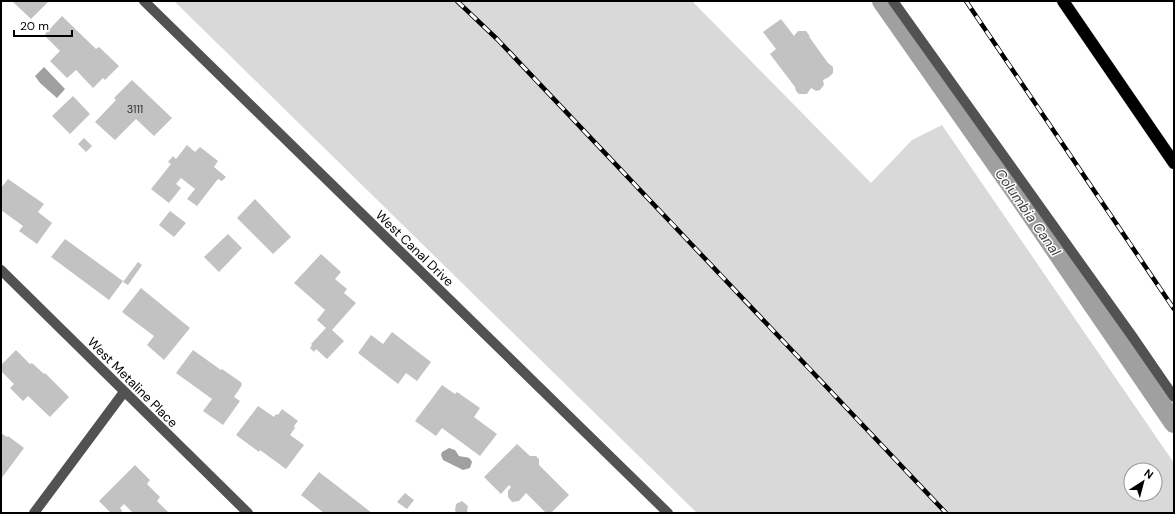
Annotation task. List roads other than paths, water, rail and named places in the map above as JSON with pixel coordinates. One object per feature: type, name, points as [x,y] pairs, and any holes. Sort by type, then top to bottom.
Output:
[{"type":"highway","points":[[1063,1],[1174,163]]},
{"type":"street","name":"West Canal Drive","points":[[144,1],[668,513]]},
{"type":"street","points":[[893,1],[1128,329],[1174,397]]},
{"type":"street","name":"West Metaline Place","points":[[1,270],[248,513]]},
{"type":"street","points":[[34,513],[124,392]]},
{"type":"waterway","name":"Columbia Canal","points":[[882,1],[1018,195],[1174,423]]},
{"type":"railway","points":[[457,1],[497,39],[946,513]]},
{"type":"railway","points":[[966,1],[1174,309]]}]
